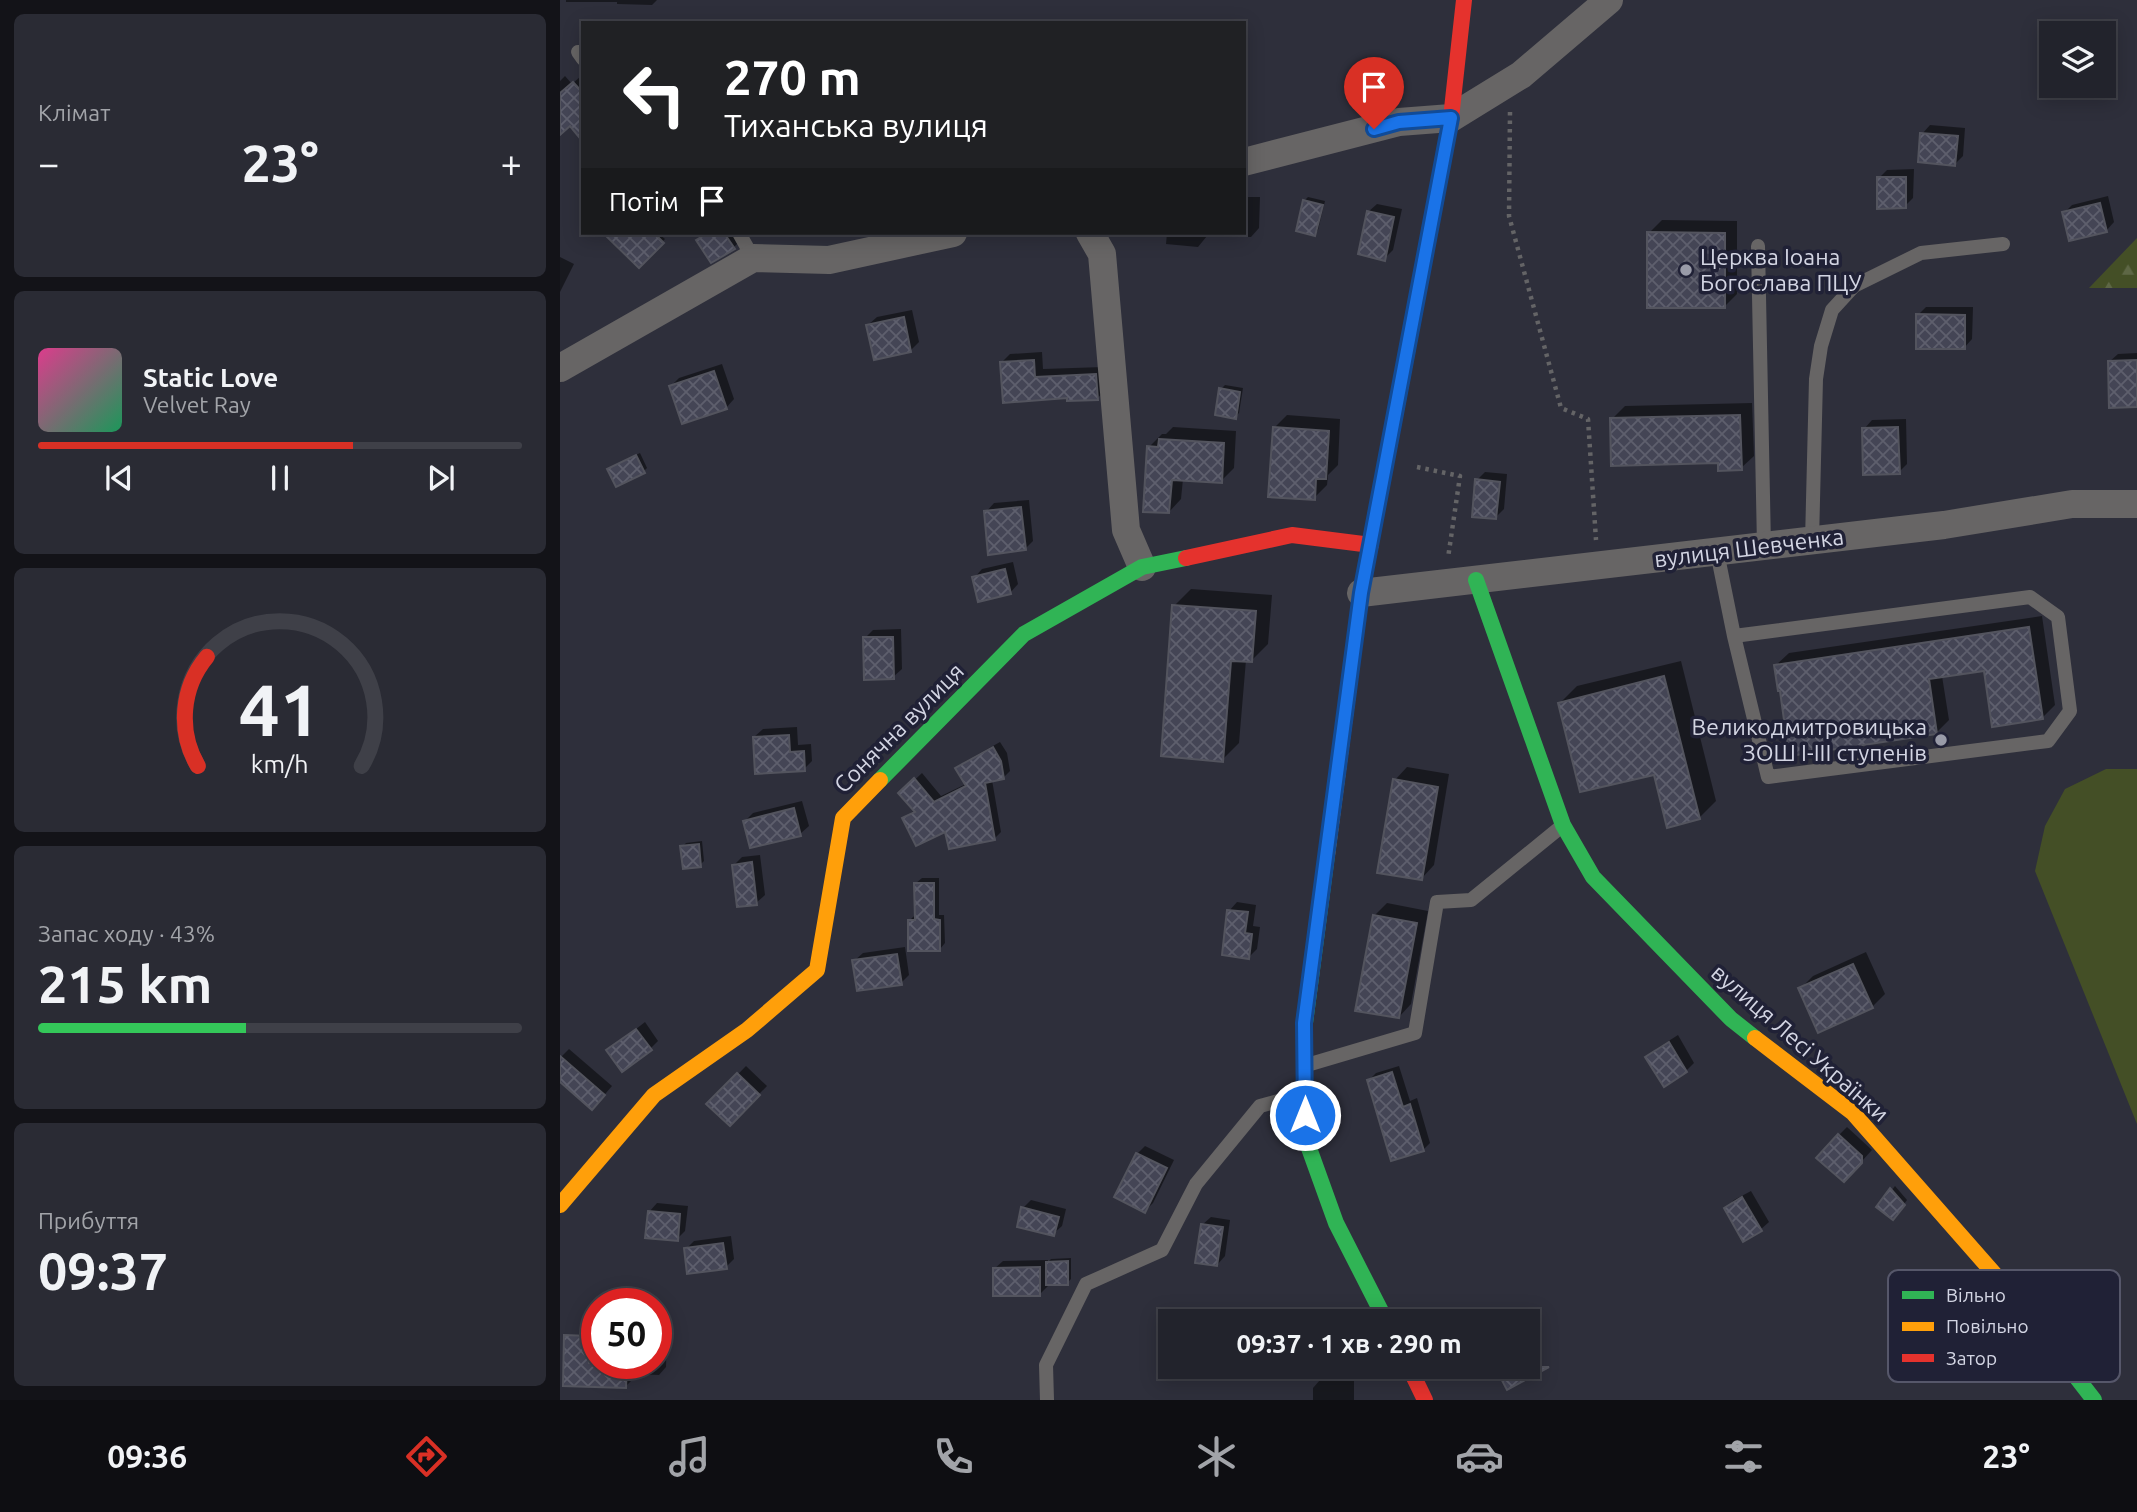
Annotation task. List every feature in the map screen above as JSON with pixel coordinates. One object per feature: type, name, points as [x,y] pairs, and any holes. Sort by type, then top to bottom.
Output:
[{"type":"street","points":[[1380,1309],[1336,1223],[1305,1137],[1304,1023],[1361,593],[1451,118],[1464,0]]},
{"type":"street","points":[[1246,161],[1399,122],[1451,118],[1521,75],[1609,0]]},
{"type":"street","points":[[560,368],[753,258],[830,260],[944,235]]},
{"type":"street","points":[[1091,235],[1102,254],[1126,530],[1142,567]]},
{"type":"street","name":"вулиця Шевченка","points":[[1361,593],[1944,525],[2073,504],[2137,504]]},
{"type":"street","name":"Сонячна вулиця","points":[[560,1205],[654,1095],[747,1030],[817,970],[843,818],[1024,634],[1142,567],[1292,535],[1371,545]]},
{"type":"street","name":"вулиця Лесі Українки","points":[[1476,580],[1563,825],[1593,877],[1731,1018],[1853,1113],[1991,1270]]},
{"type":"street","points":[[1415,1379],[1425,1400]]},
{"type":"street","name":"вулиця Лесі Українки","points":[[2080,1382],[2094,1400]]},
{"type":"lane","points":[[740,235],[753,258]]},
{"type":"lane","points":[[1812,541],[1816,379],[1821,346],[1832,310],[1854,286],[1920,253],[2003,244]]},
{"type":"lane","points":[[1758,246],[1763,547]]},
{"type":"lane","points":[[1717,552],[1734,636],[1768,776],[2048,741],[2070,711],[2058,617],[2030,597],[1734,636]]},
{"type":"lane","points":[[1305,1066],[1415,1033],[1437,902],[1471,900],[1563,825]]},
{"type":"lane","points":[[1047,1400],[1046,1365],[1086,1284],[1162,1250],[1196,1184],[1260,1106],[1305,1093]]},
{"type":"path","points":[[1521,75],[1510,113],[1509,216],[1560,408],[1588,419],[1598,565]]},
{"type":"path","points":[[1387,461],[1460,476],[1444,583]]},
{"type":"green space","points":[[2137,238],[2137,288],[2089,288]]},
{"type":"green space","points":[[2106,769],[2137,769],[2137,1124],[2035,871],[2045,826],[2065,789]]},
{"type":"building","points":[[573,82],[581,91],[581,140],[570,126],[560,135],[560,93]]},
{"type":"building","points":[[1920,133],[1958,136],[1955,166],[1918,162]]},
{"type":"building","points":[[1877,177],[1906,177],[1906,208],[1877,209]]},
{"type":"building","points":[[1303,200],[1323,205],[1315,236],[1296,231]]},
{"type":"building","points":[[2100,203],[2107,232],[2069,241],[2062,212]]},
{"type":"building","points":[[1367,211],[1394,217],[1385,261],[1358,254]]},
{"type":"building","name":"Церква Іоана Богослава ПЦУ","points":[[1647,232],[1725,233],[1725,308],[1647,308]]},
{"type":"building","points":[[605,235],[656,235],[664,243],[639,268]]},
{"type":"building","points":[[705,235],[725,235],[735,249],[711,263],[696,240]]},
{"type":"building","points":[[1916,314],[1965,315],[1965,349],[1916,349]]},
{"type":"building","points":[[904,317],[911,352],[874,360],[866,325]]},
{"type":"building","points":[[1034,360],[1035,377],[1096,374],[1098,400],[1067,401],[1067,398],[1003,403],[1000,362]]},
{"type":"building","points":[[2137,360],[2137,407],[2109,408],[2108,361]]},
{"type":"building","points":[[714,371],[727,409],[682,424],[669,386]]},
{"type":"building","points":[[1219,388],[1240,392],[1236,419],[1215,415]]},
{"type":"building","points":[[1740,415],[1742,470],[1718,471],[1718,463],[1611,466],[1610,418]]},
{"type":"building","points":[[1273,427],[1329,431],[1326,479],[1316,479],[1315,500],[1268,497]]},
{"type":"building","points":[[1898,427],[1900,474],[1863,475],[1862,428]]},
{"type":"building","points":[[1159,439],[1224,443],[1222,483],[1172,480],[1169,513],[1143,512],[1147,446],[1158,447]]},
{"type":"building","points":[[636,455],[645,473],[616,487],[607,469]]},
{"type":"building","points":[[1475,479],[1500,482],[1496,519],[1472,517]]},
{"type":"building","points":[[1021,507],[1026,550],[988,555],[984,511]]},
{"type":"building","points":[[1005,569],[1011,594],[978,602],[972,577]]},
{"type":"building","points":[[1172,605],[1256,611],[1252,662],[1231,661],[1223,762],[1161,756]]},
{"type":"building","points":[[2029,627],[2043,719],[1992,727],[1984,671],[1929,679],[1937,734],[1789,756],[1774,665]]},
{"type":"building","points":[[863,637],[893,637],[894,679],[864,680]]},
{"type":"building","points":[[1664,676],[1700,819],[1667,828],[1654,775],[1580,792],[1558,703]]},
{"type":"building","points":[[789,735],[790,752],[804,751],[805,771],[755,774],[753,737]]},
{"type":"building","points":[[993,747],[1001,761],[1004,779],[985,783],[995,840],[949,849],[945,832],[916,846],[902,818],[915,812],[898,793],[914,778],[934,802],[966,786],[955,768]]},
{"type":"building","points":[[1393,779],[1438,787],[1422,880],[1377,873]]},
{"type":"building","points":[[794,808],[801,836],[750,848],[743,821]]},
{"type":"building","points":[[699,844],[701,867],[683,869],[680,846]]},
{"type":"building","points":[[752,862],[757,905],[737,907],[732,865]]},
{"type":"building","points":[[914,883],[934,883],[934,919],[940,920],[940,951],[908,951],[908,920],[915,920]]},
{"type":"building","points":[[1227,910],[1248,912],[1245,933],[1252,934],[1249,959],[1222,955]]},
{"type":"building","points":[[1373,915],[1417,923],[1399,1018],[1355,1011]]},
{"type":"building","points":[[897,954],[902,985],[857,991],[852,960]]},
{"type":"building","points":[[1853,964],[1873,1008],[1818,1033],[1798,988]]},
{"type":"building","points":[[636,1029],[652,1050],[622,1072],[606,1050]]},
{"type":"building","points":[[1669,1042],[1687,1072],[1664,1087],[1645,1057]]},
{"type":"building","points":[[560,1056],[605,1095],[592,1110],[560,1082]]},
{"type":"building","points":[[1392,1072],[1403,1107],[1410,1104],[1424,1151],[1391,1161],[1367,1080]]},
{"type":"building","points":[[737,1073],[760,1095],[730,1126],[706,1104]]},
{"type":"building","points":[[1838,1134],[1862,1156],[1862,1163],[1844,1182],[1816,1158]]},
{"type":"building","points":[[1136,1153],[1167,1168],[1145,1213],[1114,1197]]},
{"type":"building","points":[[1890,1188],[1905,1205],[1893,1220],[1876,1207]]},
{"type":"building","points":[[1742,1197],[1762,1231],[1743,1242],[1724,1208]]},
{"type":"building","points":[[1021,1207],[1059,1217],[1054,1236],[1017,1227]]},
{"type":"building","points":[[648,1211],[680,1214],[678,1241],[645,1238]]},
{"type":"building","points":[[1201,1224],[1223,1227],[1217,1266],[1195,1263]]},
{"type":"building","points":[[723,1243],[727,1269],[687,1274],[684,1248]]},
{"type":"building","points":[[1068,1261],[1068,1285],[1046,1285],[1046,1262]]},
{"type":"building","points":[[1040,1267],[1040,1296],[993,1296],[993,1268]]},
{"type":"building","points":[[564,1335],[581,1336],[581,1379],[626,1379],[626,1388],[563,1386]]},
{"type":"building","points":[[1501,1379],[1527,1379],[1507,1390]]},
{"type":"traffic: fast","points":[[880,780],[1024,634],[1142,567],[1186,558]]},
{"type":"traffic: fast","points":[[1476,580],[1563,825],[1593,877],[1731,1019],[1755,1038]]},
{"type":"traffic: fast","points":[[1327,855],[1305,1023],[1305,1137],[1336,1223],[1380,1309]]},
{"type":"traffic: fast","points":[[2080,1382],[2094,1400]]},
{"type":"traffic: slow","points":[[1327,855],[1361,593],[1403,373]]},
{"type":"traffic: slow","points":[[560,1205],[654,1095],[747,1030],[817,970],[843,818],[880,780]]},
{"type":"traffic: slow","points":[[1755,1038],[1853,1113],[1991,1270]]},
{"type":"traffic: jam","points":[[1403,373],[1451,118],[1464,0]]},
{"type":"traffic: jam","points":[[1186,558],[1292,535],[1371,545]]},
{"type":"traffic: jam","points":[[1415,1379],[1425,1400]]},
{"type":"place","name":"Церква Іоана Богослава ПЦУ","points":[[1686,270]]},
{"type":"place","name":"Великодмитровицька ЗОШ І-ІІІ ступенів","points":[[1941,740]]},
{"type":"route","points":[[1305,1115],[1304,1023],[1361,593],[1451,118],[1399,122],[1374,129]]}]
